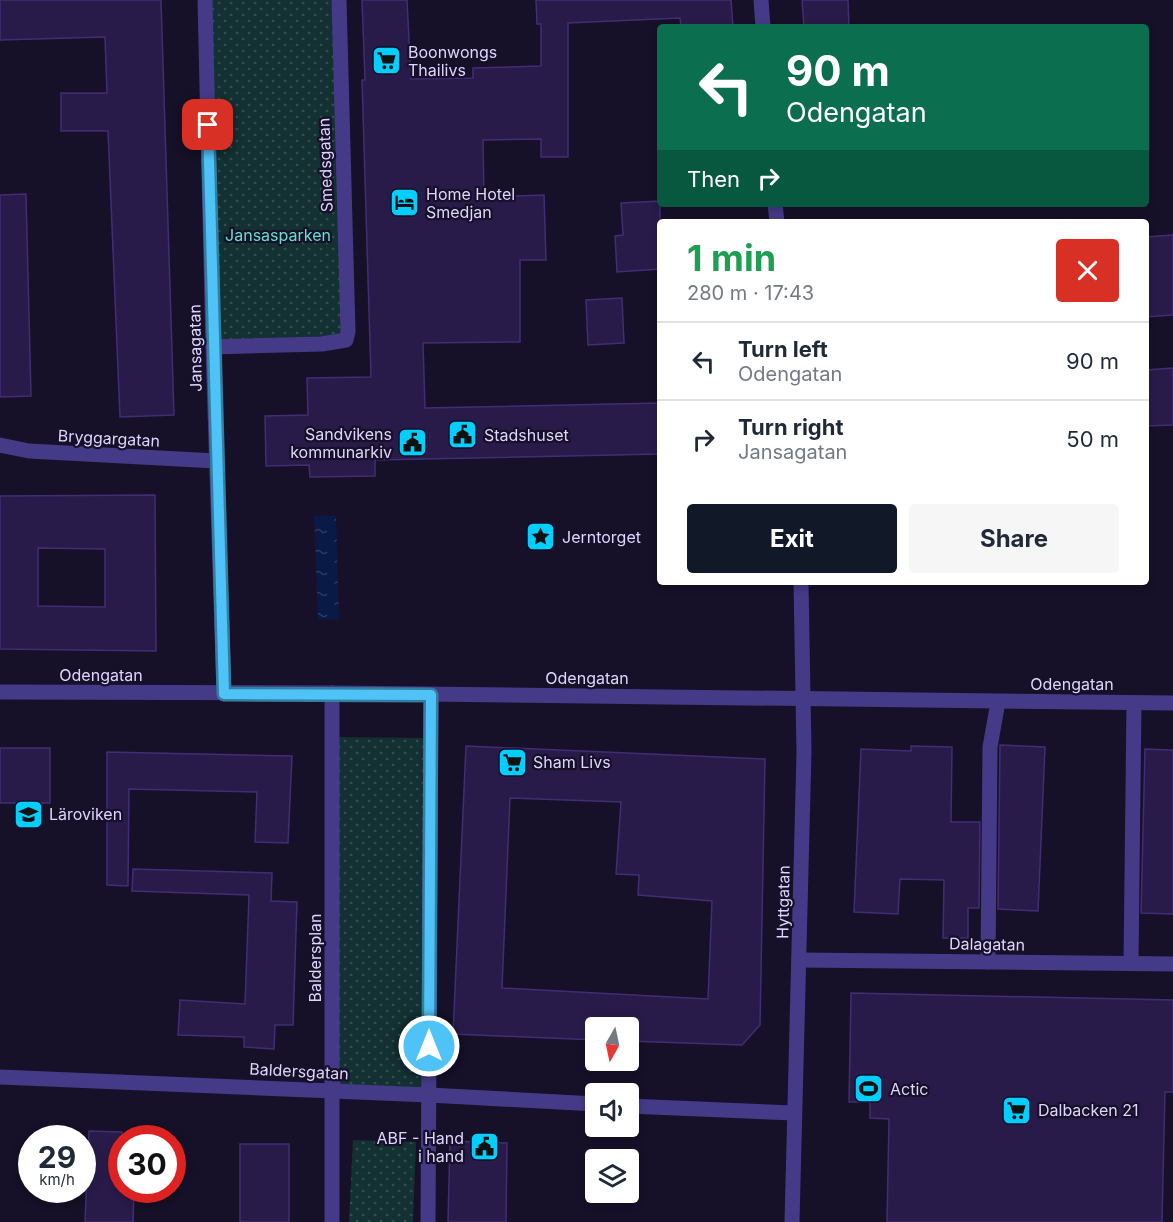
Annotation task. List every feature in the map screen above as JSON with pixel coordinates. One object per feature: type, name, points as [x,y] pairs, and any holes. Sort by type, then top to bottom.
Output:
[{"type":"street","name":"Jansagatan","points":[[205,0],[224,694]]},
{"type":"street","name":"Smedsgatan","points":[[213,347],[322,344],[346,340],[348,332],[339,0]]},
{"type":"street","points":[[761,0],[763,24]]},
{"type":"street","name":"Bryggargatan","points":[[0,444],[29,451],[216,461]]},
{"type":"street","name":"Hyttgatan","points":[[792,1222],[805,698],[801,585]]},
{"type":"street","name":"Odengatan","points":[[0,692],[332,693],[1173,703]]},
{"type":"street","name":"Baldersplan","points":[[332,693],[332,1222]]},
{"type":"street","points":[[428,1222],[431,695]]},
{"type":"street","points":[[988,962],[990,747],[998,702]]},
{"type":"street","points":[[1131,963],[1134,703]]},
{"type":"street","name":"Dalagatan","points":[[800,960],[1173,964]]},
{"type":"street","name":"Baldersgatan","points":[[0,1077],[585,1103]]},
{"type":"street","points":[[639,1106],[794,1113]]},
{"type":"green space","name":"Jansasparken","points":[[205,0],[339,0],[346,340],[213,347]]},
{"type":"green space","points":[[333,737],[430,738],[429,1095],[333,1091]]},
{"type":"green space","points":[[353,1140],[416,1142],[413,1222],[349,1222]]},
{"type":"water","points":[[314,516],[336,516],[339,620],[318,619]]},
{"type":"building","points":[[0,0],[161,0],[174,415],[120,417],[108,131],[61,131],[61,93],[107,93],[105,37],[0,40]]},
{"type":"building","points":[[362,0],[407,0],[411,79],[473,78],[473,68],[541,66],[541,24],[537,24],[536,0],[731,0],[733,24],[681,24],[680,18],[568,23],[568,157],[541,157],[541,139],[483,140],[484,197],[544,195],[546,260],[520,260],[520,342],[423,343],[425,408],[657,403],[657,454],[375,460],[375,476],[310,477],[309,465],[266,466],[265,416],[308,415],[307,378],[371,377],[362,80],[365,80]]},
{"type":"building","points":[[802,0],[848,0],[849,24],[804,24]]},
{"type":"building","points":[[26,194],[31,396],[0,397],[0,195]]},
{"type":"building","points":[[657,201],[657,207],[660,207],[660,219],[657,219],[657,269],[617,272],[615,236],[623,235],[621,203]]},
{"type":"building","points":[[1173,235],[1173,315],[1149,317],[1149,237]]},
{"type":"building","points":[[622,298],[624,343],[588,345],[586,300]]},
{"type":"building","points":[[1173,368],[1173,425],[1149,426],[1149,370]]},
{"type":"building","points":[[155,495],[156,651],[0,649],[0,496]],"holes":[[[38,548],[105,549],[105,607],[38,606]]]},
{"type":"building","points":[[1000,745],[1045,747],[1038,911],[998,909]]},
{"type":"building","points":[[466,746],[765,759],[760,1025],[742,1045],[639,1041],[639,1017],[585,1017],[585,1040],[453,1034]],"holes":[[[510,798],[621,802],[616,874],[639,875],[638,895],[712,901],[708,999],[502,988]]]},
{"type":"building","points":[[911,746],[952,747],[951,822],[980,822],[979,908],[968,908],[968,938],[943,938],[944,880],[900,879],[898,914],[854,912],[861,749],[911,751]]},
{"type":"building","points":[[0,748],[50,748],[50,803],[0,803]]},
{"type":"building","points":[[1145,749],[1173,750],[1173,914],[1141,913]]},
{"type":"building","points":[[107,752],[292,756],[288,843],[255,842],[257,792],[129,789],[128,886],[107,885]]},
{"type":"building","points":[[133,869],[272,873],[271,901],[297,902],[293,1025],[275,1025],[274,1049],[244,1047],[244,1037],[178,1035],[180,1000],[245,1004],[249,895],[132,891]]},
{"type":"building","name":"Dalbacken 21","points":[[851,993],[1173,1000],[1173,1092],[1165,1092],[1162,1222],[887,1222],[889,1119],[870,1118],[870,1102],[849,1102]]},
{"type":"building","points":[[96,1131],[108,1132],[108,1203],[134,1203],[133,1222],[85,1222],[86,1203],[96,1203]]},
{"type":"building","points":[[450,1141],[507,1143],[506,1222],[448,1222]]},
{"type":"building","points":[[240,1144],[289,1144],[289,1222],[240,1222]]},
{"type":"place","name":"Boonwongs Thailivs","points":[[387,61]]},
{"type":"place","name":"Home Hotel Smedjan","points":[[405,203]]},
{"type":"place","name":"Stadshuset","points":[[463,435]]},
{"type":"place","name":"Sandvikens kommunarkiv","points":[[413,443]]},
{"type":"place","name":"Jerntorget","points":[[541,537]]},
{"type":"place","name":"Sham Livs","points":[[512,762]]},
{"type":"place","name":"Läroviken","points":[[28,814]]},
{"type":"place","name":"Actic","points":[[869,1089]]},
{"type":"place","name":"Dalbacken 21","points":[[1017,1110]]},
{"type":"place","name":"ABF - Hand i hand","points":[[485,1147]]},
{"type":"route","points":[[208,125],[224,694],[431,695],[429,1046]]}]
